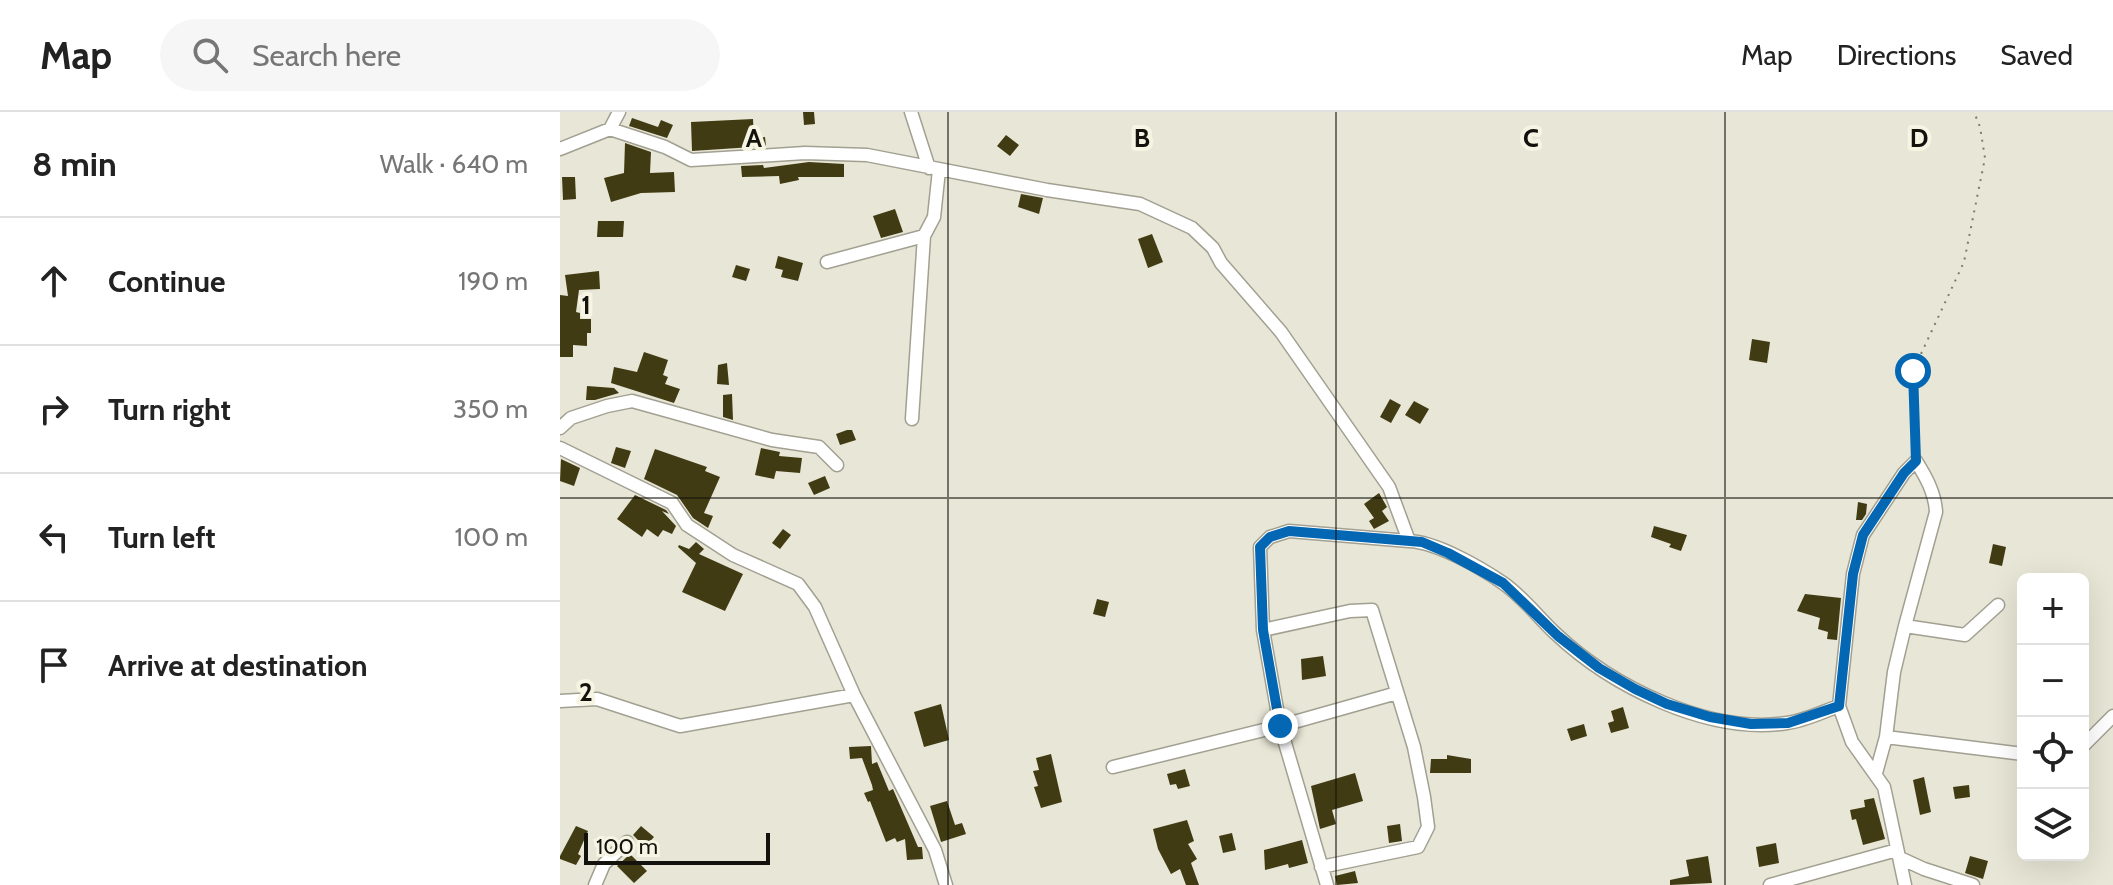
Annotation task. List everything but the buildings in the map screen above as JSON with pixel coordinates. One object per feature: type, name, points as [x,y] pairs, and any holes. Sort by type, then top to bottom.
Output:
[{"type":"street","points":[[610,129],[619,112]]},
{"type":"street","points":[[911,112],[934,169],[934,217],[924,236],[912,419]]},
{"type":"street","points":[[560,149],[610,129],[665,147],[691,160],[805,153],[867,155],[1109,201],[1140,204],[1192,228],[1213,248],[1221,263],[1281,332],[1389,487],[1409,541]]},
{"type":"street","points":[[827,262],[924,236]]},
{"type":"street","points":[[560,428],[571,418],[632,401],[772,440],[819,447],[837,465]]},
{"type":"street","points":[[560,448],[672,503],[687,525],[733,555],[798,584],[815,607],[854,695],[935,850],[946,885]]},
{"type":"street","points":[[1876,773],[1886,737],[1894,672],[1936,512],[1926,479],[1916,461],[1904,473],[1863,535],[1853,574],[1839,706],[1852,742],[1884,787],[1905,885]]},
{"type":"street","points":[[1327,885],[1280,726],[1263,630],[1260,547],[1270,537],[1289,531],[1422,542],[1503,583],[1558,636],[1599,668],[1667,704],[1710,717],[1751,724],[1788,723],[1839,706]]},
{"type":"street","points":[[1905,626],[1965,635],[1998,605]]},
{"type":"street","points":[[1263,630],[1350,611],[1372,610],[1414,747],[1428,827],[1418,847],[1321,867]]},
{"type":"street","points":[[1113,767],[1280,726],[1397,693]]},
{"type":"street","points":[[560,701],[597,699],[680,726],[854,695]]},
{"type":"street","points":[[2089,740],[2113,716]]},
{"type":"street","points":[[1886,737],[2017,753]]},
{"type":"street","points":[[595,885],[604,864],[627,842]]},
{"type":"street","points":[[1770,885],[1899,854],[1924,869],[1973,885]]},
{"type":"path","points":[[1916,461],[1913,371],[1964,262],[1985,158],[1974,112]]},
{"type":"route","points":[[1280,726],[1263,630],[1260,547],[1270,537],[1289,531],[1422,542],[1448,553],[1503,583],[1558,636],[1599,668],[1667,704],[1710,717],[1751,724],[1788,723],[1839,706],[1853,574],[1863,535],[1904,473],[1916,461],[1913,371]]}]
